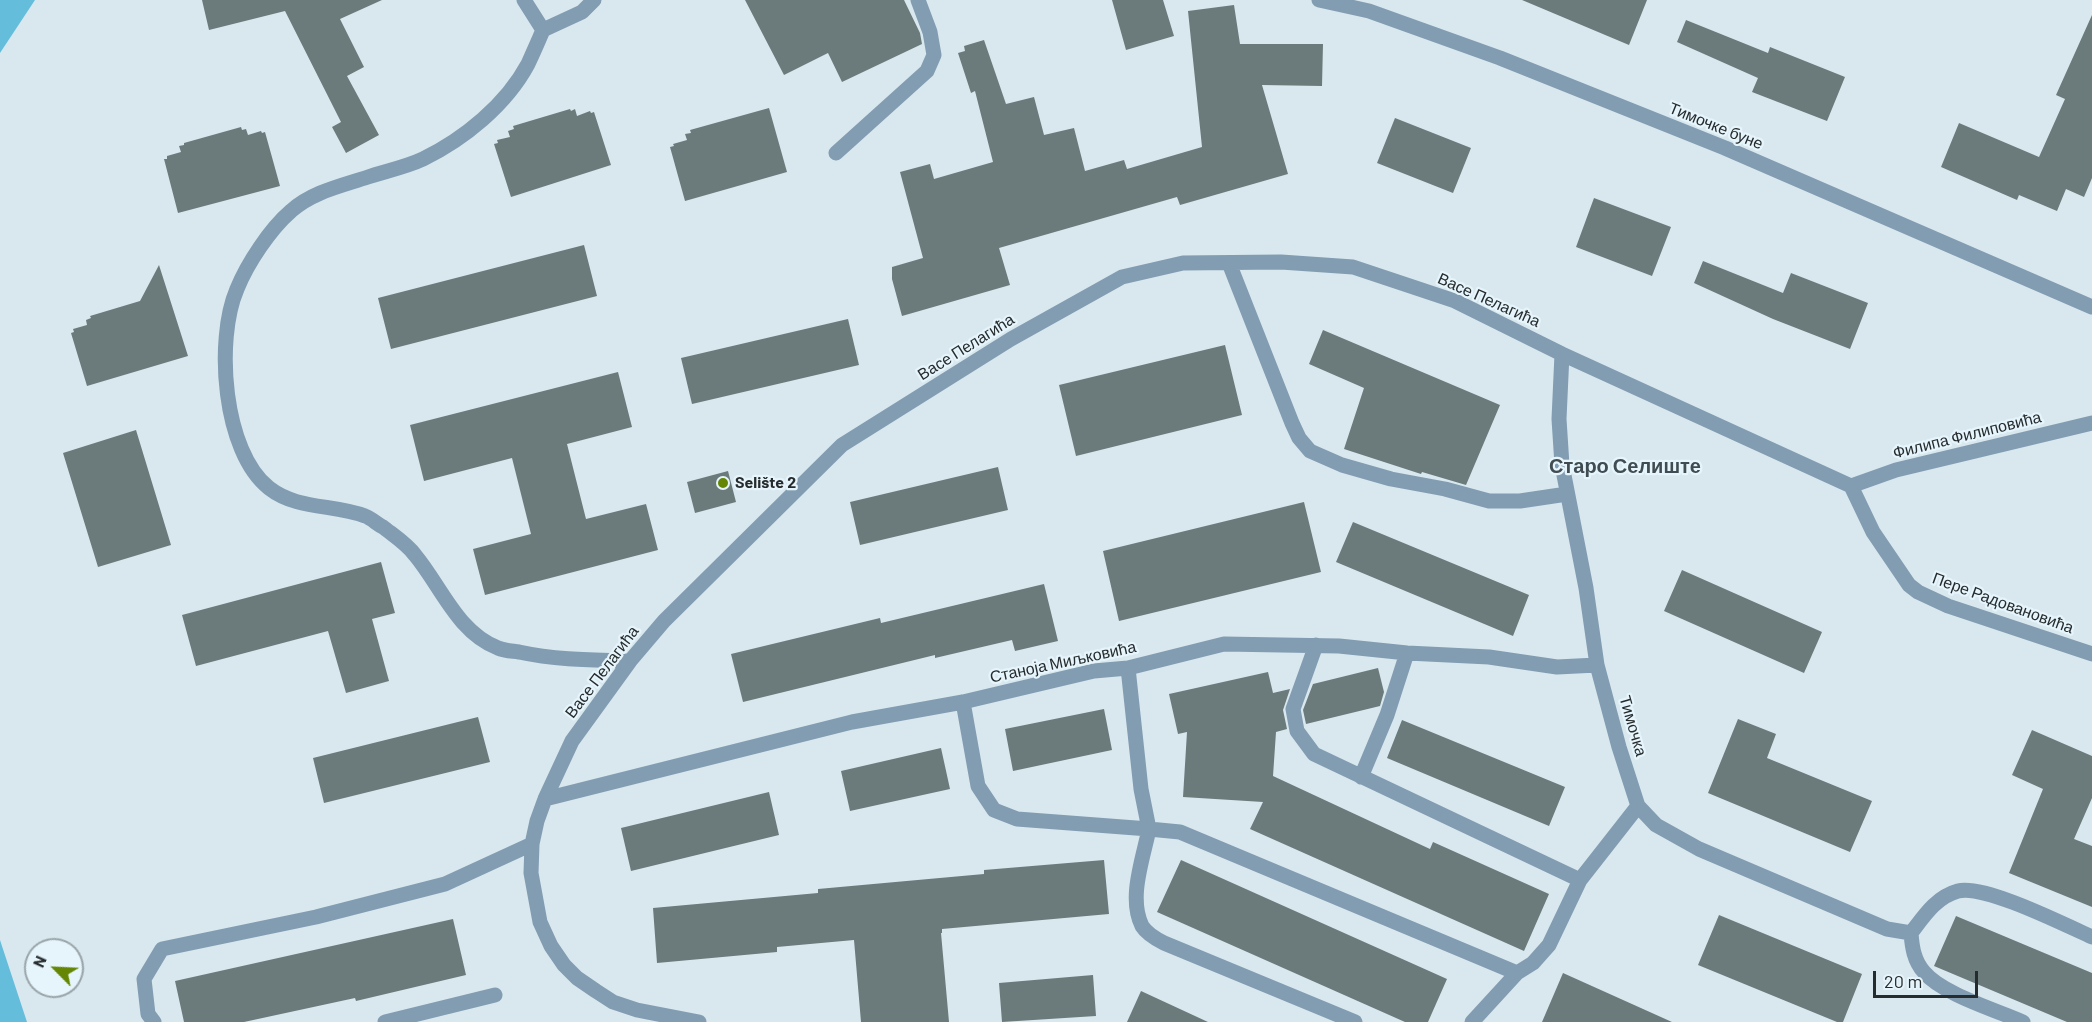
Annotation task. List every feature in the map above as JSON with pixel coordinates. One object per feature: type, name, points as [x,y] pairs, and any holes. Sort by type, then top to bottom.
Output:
[{"type":"street","points":[[524,0],[543,30]]},
{"type":"street","points":[[594,0],[582,12],[543,30],[527,66],[502,100],[469,130],[422,159],[308,198],[289,212],[272,232],[237,290],[226,329],[226,368],[231,418],[237,444],[251,468],[269,488],[294,502],[366,516],[387,530],[414,553],[450,607],[470,630],[498,648],[534,656],[569,660],[630,661]]},
{"type":"street","points":[[836,153],[927,71],[934,55],[930,32],[918,0]]},
{"type":"street","name":"Тимочке буне","points":[[1319,0],[1369,11],[1500,58],[1725,148],[2092,307]]},
{"type":"street","name":"Васе Пелагића","points":[[699,1022],[637,1010],[613,1002],[577,978],[564,965],[551,946],[540,922],[531,873],[532,844],[545,799],[572,741],[630,661],[664,621],[842,445],[1011,339],[1122,278],[1183,263],[1281,262],[1353,267],[1455,301],[1562,354],[1851,486]]},
{"type":"street","points":[[1229,263],[1292,423],[1299,438],[1311,451],[1362,471],[1489,501],[1520,501],[1567,494]]},
{"type":"street","name":"Тимочка","points":[[1562,354],[1559,419],[1562,465],[1586,588],[1597,665],[1638,806],[1656,825],[1699,849],[1887,929],[1911,933]]},
{"type":"street","name":"Филипа Филиповића","points":[[1851,486],[1908,467],[2092,423]]},
{"type":"street","name":"Пере Радовановића","points":[[1851,486],[1873,532],[1909,585],[1918,592],[1995,623],[2092,654]]},
{"type":"street","name":"Станоја Миљковића","points":[[545,799],[852,722],[963,702],[1094,671],[1128,668],[1224,644],[1316,645],[1489,657],[1557,667],[1597,665]]},
{"type":"street","points":[[1316,645],[1293,710],[1297,731],[1314,754],[1580,880]]},
{"type":"street","points":[[1361,777],[1387,715],[1407,653]]},
{"type":"street","points":[[1128,668],[1141,789],[1149,829],[1136,894],[1137,912],[1143,928],[1153,937],[1355,1022]]},
{"type":"street","points":[[963,702],[978,786],[994,810],[1017,819],[1180,832],[1516,973]]},
{"type":"street","points":[[1472,1022],[1516,973],[1533,963],[1549,945],[1580,880],[1638,806]]},
{"type":"street","points":[[154,1022],[147,1014],[144,979],[162,949],[316,917],[445,884],[532,844]]},
{"type":"street","points":[[2023,1022],[1939,986],[1923,972],[1913,954],[1911,933],[1928,910],[1943,898],[1960,891],[1982,892],[2092,937]]},
{"type":"street","points":[[386,1022],[495,995]]},
{"type":"shaded area","points":[[0,0],[35,0],[0,53]]},
{"type":"shaded area","points":[[0,940],[27,1022],[0,1022]]},
{"type":"building","points":[[202,0],[382,0],[340,19],[364,67],[347,76],[379,135],[346,153],[332,127],[341,122],[285,11],[209,30]]},
{"type":"building","points":[[745,0],[904,0],[920,33],[922,44],[842,82],[828,53],[784,75]]},
{"type":"building","points":[[1112,0],[1163,0],[1174,36],[1126,50]]},
{"type":"building","points":[[1522,0],[1647,0],[1629,45]]},
{"type":"building","points":[[1234,5],[1240,44],[1323,44],[1322,86],[1262,85],[1288,174],[1180,205],[1177,197],[999,248],[1010,285],[902,316],[892,279],[892,267],[923,258],[900,172],[930,164],[934,179],[993,162],[975,91],[971,93],[958,53],[965,51],[964,46],[984,40],[1006,104],[1034,97],[1044,135],[1074,128],[1085,171],[1124,160],[1127,169],[1202,147],[1188,11]]},
{"type":"building","points":[[2092,15],[2092,178],[2084,197],[2066,189],[2057,211],[2019,195],[2017,200],[1941,167],[1959,123],[2039,157],[2065,99],[2056,95]]},
{"type":"building","points":[[1686,20],[1768,53],[1770,47],[1845,77],[1827,121],[1752,92],[1758,78],[1677,42]]},
{"type":"building","points":[[769,108],[787,172],[685,201],[670,147],[687,140],[685,134],[691,133],[690,130]]},
{"type":"building","points":[[570,109],[571,111],[575,109],[577,116],[590,111],[594,112],[611,165],[511,197],[494,144],[498,143],[497,140],[510,137],[508,131],[514,129],[513,126]]},
{"type":"building","points":[[1395,118],[1471,148],[1453,193],[1377,163]]},
{"type":"building","points":[[241,127],[242,130],[246,129],[248,135],[265,132],[280,186],[178,213],[164,159],[181,152],[179,146],[184,143]]},
{"type":"building","points":[[1594,198],[1671,227],[1652,276],[1576,247]]},
{"type":"building","points":[[584,245],[597,296],[391,349],[378,298]]},
{"type":"building","points":[[1703,261],[1783,293],[1791,273],[1868,303],[1850,349],[1773,319],[1694,283]]},
{"type":"building","points":[[159,265],[188,356],[87,386],[71,333],[74,332],[73,329],[87,325],[86,320],[91,318],[90,316],[140,301]]},
{"type":"building","points":[[848,319],[859,365],[692,404],[681,358]]},
{"type":"building","points":[[1323,330],[1500,405],[1466,485],[1422,472],[1421,474],[1344,449],[1364,388],[1309,364]]},
{"type":"building","points":[[1225,345],[1242,415],[1076,456],[1059,385]]},
{"type":"building","points":[[618,372],[632,427],[567,444],[586,519],[646,504],[658,550],[485,595],[473,549],[531,534],[512,458],[424,481],[410,425]]},
{"type":"building","points":[[136,430],[171,545],[98,567],[63,453]]},
{"type":"building","points":[[998,467],[1008,510],[860,545],[850,502]]},
{"type":"building","points":[[728,471],[736,502],[695,513],[687,482]]},
{"type":"building","points":[[1304,502],[1321,572],[1119,621],[1103,551]]},
{"type":"building","points":[[1353,522],[1529,595],[1513,636],[1336,562]]},
{"type":"building","points":[[381,562],[395,613],[372,619],[389,681],[346,693],[328,631],[196,666],[182,615]]},
{"type":"building","points":[[1682,570],[1822,632],[1804,673],[1664,611]]},
{"type":"building","points":[[1044,584],[1058,641],[1015,651],[1012,640],[935,658],[935,655],[743,702],[731,654],[880,618],[881,623]]},
{"type":"building","points":[[1378,668],[1384,692],[1380,706],[1306,724],[1303,710],[1313,684]]},
{"type":"building","points":[[1268,672],[1273,693],[1290,689],[1283,710],[1287,729],[1276,732],[1273,776],[1430,849],[1433,842],[1549,894],[1524,951],[1250,829],[1263,802],[1183,797],[1187,732],[1178,734],[1169,694]]},
{"type":"building","points":[[1104,709],[1112,750],[1013,771],[1005,729]]},
{"type":"building","points":[[478,717],[490,762],[324,803],[313,758]]},
{"type":"building","points":[[1738,719],[1776,734],[1767,758],[1872,801],[1850,852],[1708,793]]},
{"type":"building","points":[[1402,720],[1565,787],[1549,826],[1387,758]]},
{"type":"building","points":[[2032,730],[2092,756],[2092,798],[2074,839],[2092,846],[2092,907],[2009,873],[2043,789],[2012,775]]},
{"type":"building","points":[[941,748],[950,789],[850,811],[841,771]]},
{"type":"building","points":[[769,792],[779,835],[631,871],[621,828]]},
{"type":"building","points":[[1104,860],[1109,914],[942,929],[949,1022],[861,1022],[854,940],[777,947],[777,952],[657,963],[653,908],[818,893],[818,889],[984,874],[984,870]]},
{"type":"building","points":[[1181,860],[1447,979],[1428,1022],[1405,1022],[1157,912]]},
{"type":"building","points":[[1719,915],[1862,974],[1843,1022],[1837,1022],[1698,965]]},
{"type":"building","points":[[1956,916],[2092,973],[2092,1022],[2067,1022],[1934,966]]},
{"type":"building","points":[[453,919],[466,975],[356,1001],[355,998],[244,1022],[184,1022],[175,981]]},
{"type":"building","points":[[1563,973],[1672,1022],[1542,1022]]},
{"type":"building","points":[[1093,975],[1096,1016],[1002,1022],[999,983]]},
{"type":"building","points":[[1141,991],[1208,1022],[1127,1022]]},
{"type":"place","name":"Selište 2","points":[[723,483]]},
{"type":"district","name":"Старо Селиште","points":[[1625,466]]}]
